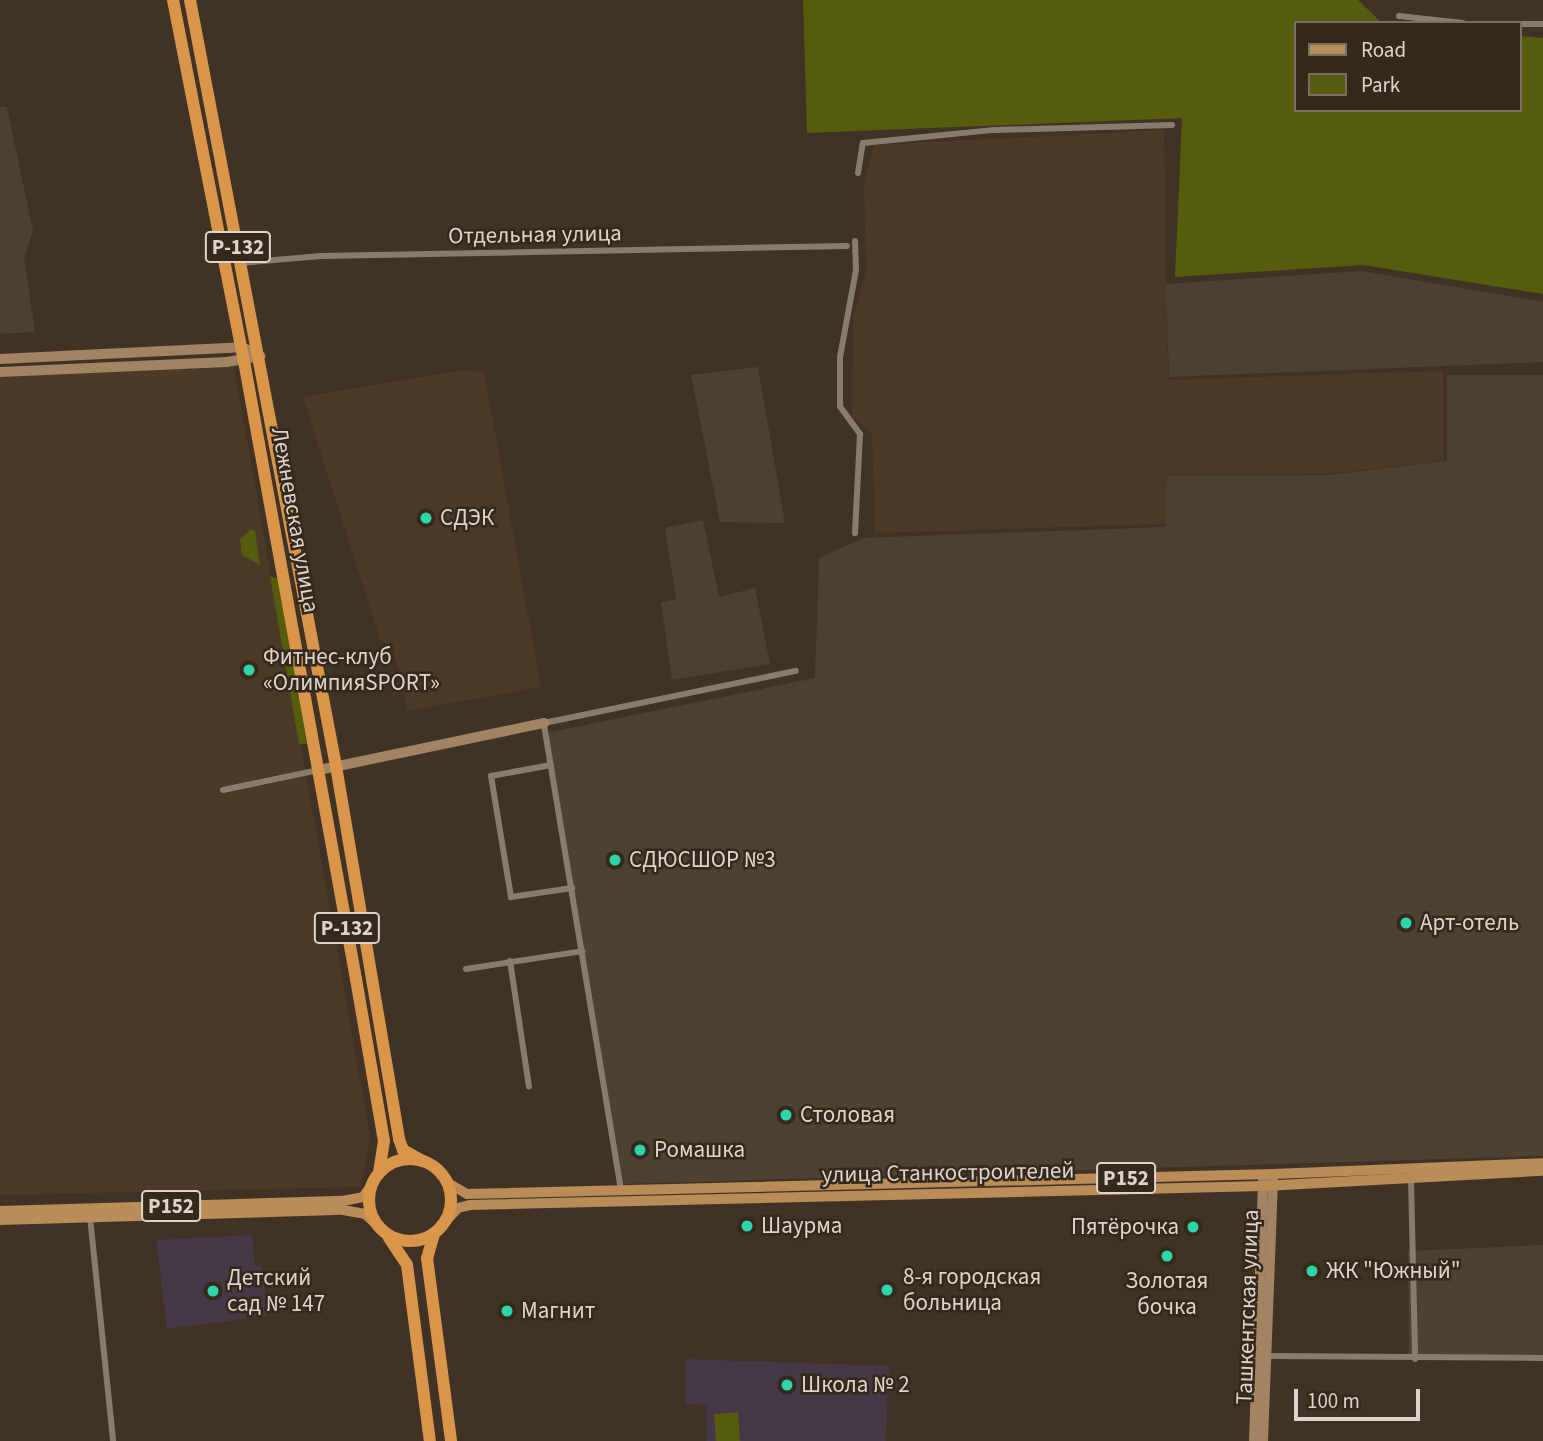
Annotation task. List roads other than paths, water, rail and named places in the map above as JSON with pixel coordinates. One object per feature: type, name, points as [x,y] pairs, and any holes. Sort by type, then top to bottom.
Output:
[{"type":"highway","name":"Лежневская улица","points":[[173,0],[243,354],[319,770],[384,1141],[379,1173]]},
{"type":"highway","name":"Лежневская улица","points":[[190,0],[260,356],[336,766],[399,1139],[403,1150],[424,1161]]},
{"type":"highway","points":[[430,1441],[407,1265],[387,1235],[375,1223],[369,1206],[371,1186],[379,1173],[400,1161],[424,1161],[448,1183],[451,1200],[444,1223],[435,1233],[427,1258],[451,1441]]},
{"type":"highway","points":[[387,1235],[411,1241],[435,1233]]},
{"type":"main road","points":[[0,359],[243,354],[260,356]]},
{"type":"main road","points":[[0,372],[243,354]]},
{"type":"main road","points":[[319,770],[544,723]]},
{"type":"main road","name":"улица Станкостроителей","points":[[444,1223],[458,1208],[470,1205],[1268,1180],[1543,1163]]},
{"type":"main road","name":"улица Станкостроителей","points":[[448,1183],[463,1194],[1411,1178],[1543,1171]]},
{"type":"main road","name":"Ташкентская улица","points":[[1254,1441],[1261,1377],[1268,1180]]},
{"type":"main road","name":"Р152","points":[[0,1220],[343,1201],[363,1197],[371,1186]]},
{"type":"main road","name":"Р152","points":[[0,1211],[89,1213],[349,1210],[367,1214],[375,1223]]},
{"type":"main road","name":"Ташкентская улица","points":[[1261,1377],[1263,1441]]},
{"type":"street","points":[[1399,16],[1445,21]]},
{"type":"street","points":[[1522,24],[1543,24]]},
{"type":"street","points":[[858,173],[863,143],[994,130],[1172,125]]},
{"type":"street","points":[[855,241],[856,270],[840,357],[840,406],[860,434],[855,533]]},
{"type":"street","name":"Отдельная улица","points":[[225,265],[321,256],[847,246]]},
{"type":"street","points":[[621,1190],[544,723],[796,671]]},
{"type":"street","points":[[551,765],[491,776],[511,897],[572,888]]},
{"type":"street","points":[[223,790],[319,770]]},
{"type":"street","points":[[466,969],[583,951]]},
{"type":"street","points":[[510,961],[529,1087]]},
{"type":"street","points":[[1411,1178],[1415,1359]]},
{"type":"street","points":[[89,1213],[113,1441]]},
{"type":"street","points":[[1262,1355],[1415,1359],[1543,1358]]},
{"type":"place","name":"СДЭК","points":[[426,518]]},
{"type":"place","name":"Фитнес-клуб «ОлимпияSPORT»","points":[[249,670]]},
{"type":"place","name":"СДЮСШОР №3","points":[[615,860]]},
{"type":"place","name":"Арт-отель","points":[[1406,923]]},
{"type":"place","name":"Столовая","points":[[786,1115]]},
{"type":"place","name":"Ромашка","points":[[640,1150]]},
{"type":"place","name":"Шаурма","points":[[747,1226]]},
{"type":"place","name":"Пятёрочка","points":[[1193,1227]]},
{"type":"place","name":"Золотая бочка","points":[[1167,1256]]},
{"type":"place","name":"ЖК \"Южный\"","points":[[1312,1271]]},
{"type":"place","name":"8-я городская больница","points":[[887,1290]]},
{"type":"place","name":"Детский сад № 147","points":[[213,1291]]},
{"type":"place","name":"Магнит","points":[[507,1311]]},
{"type":"place","name":"Школа № 2","points":[[787,1385]]}]
